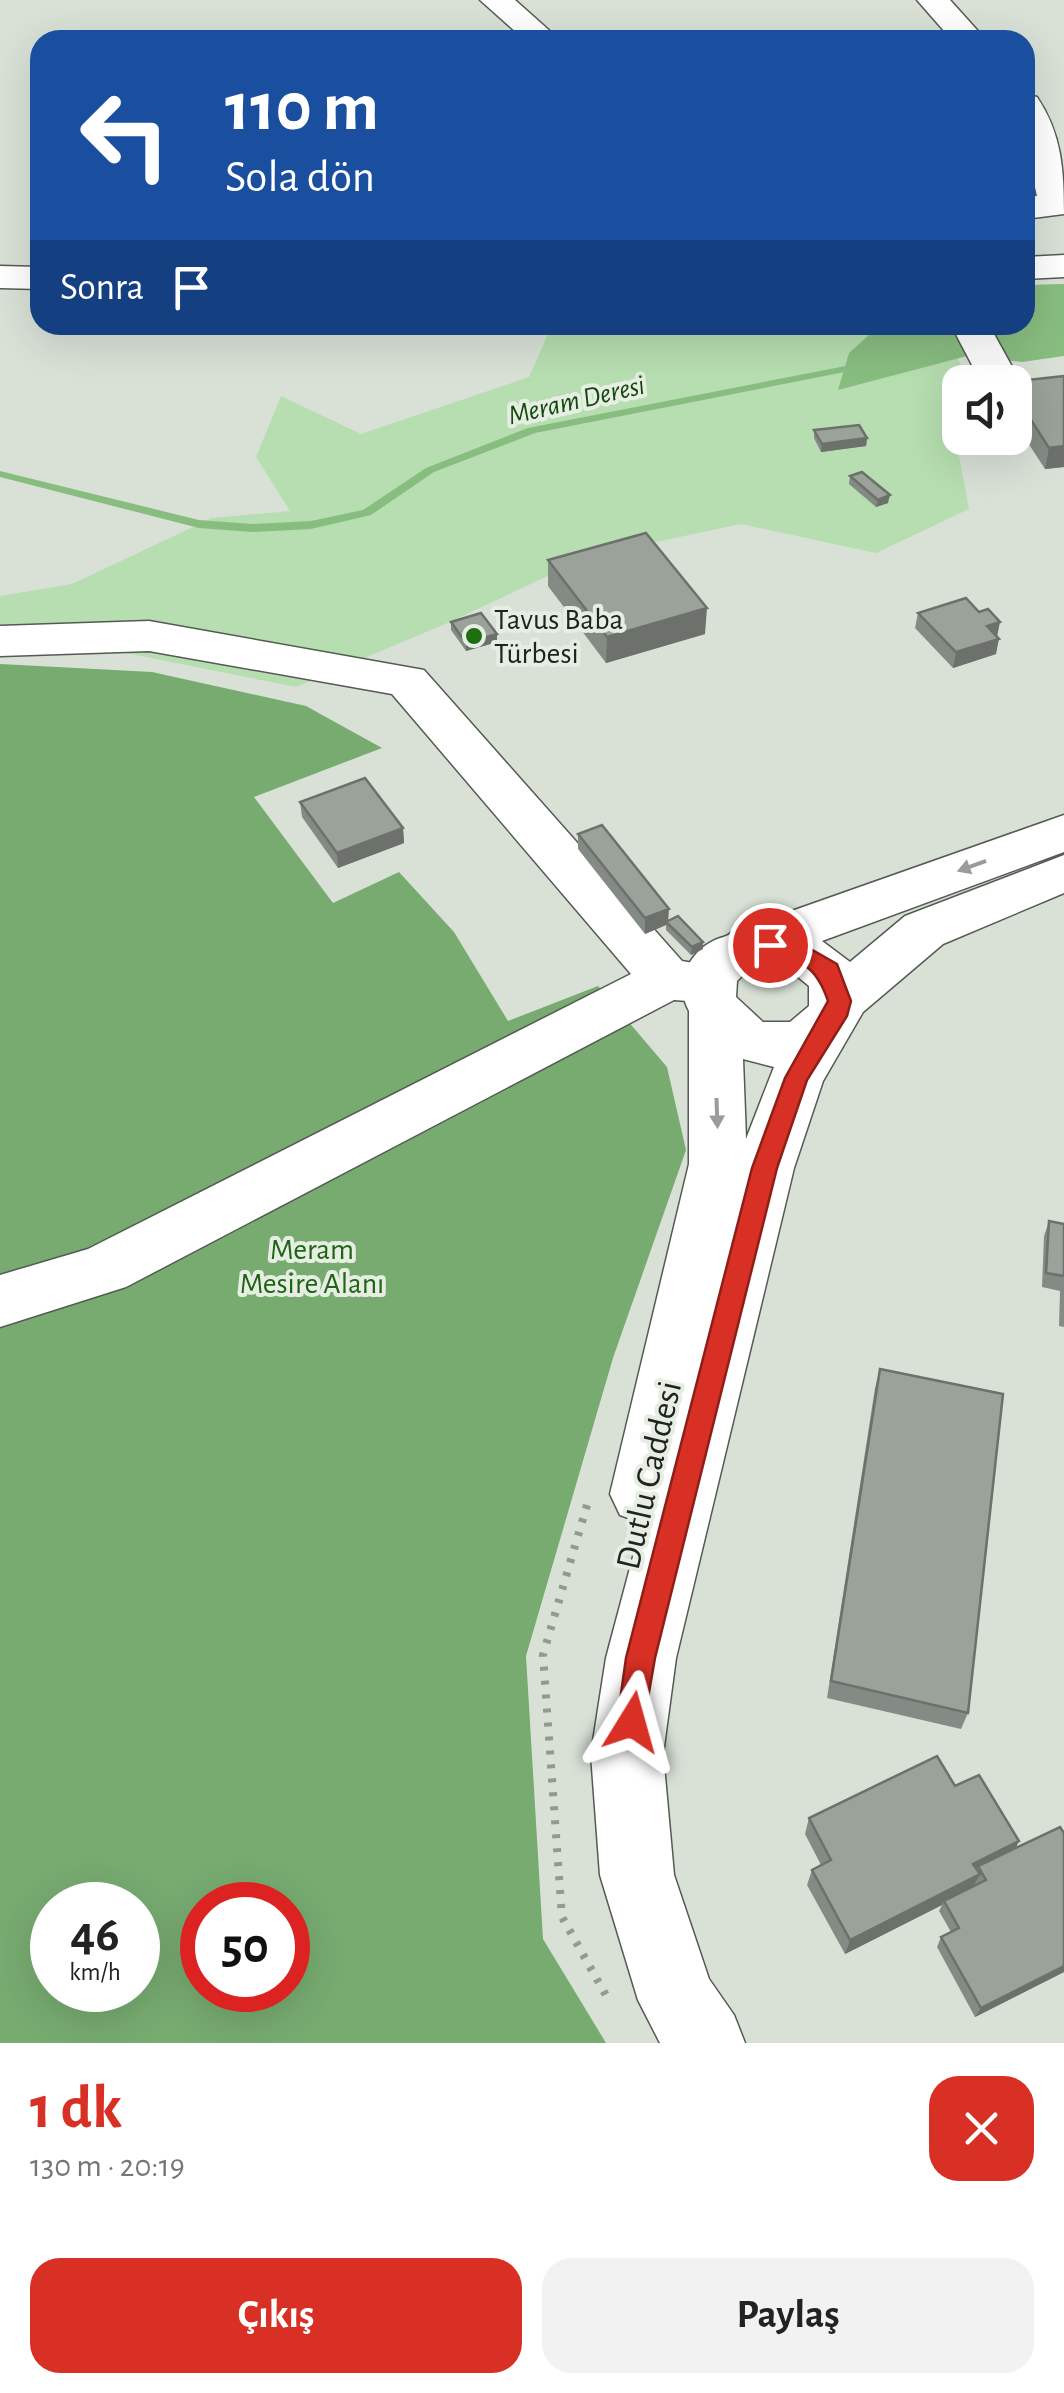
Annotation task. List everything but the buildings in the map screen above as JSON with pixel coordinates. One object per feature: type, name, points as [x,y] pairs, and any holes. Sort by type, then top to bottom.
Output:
[{"type":"main road","points":[[496,0],[532,30]]},
{"type":"main road","points":[[933,0],[961,30]]},
{"type":"main road","points":[[1035,126],[1044,146],[1057,205],[1035,207]]},
{"type":"main road","points":[[1035,267],[1064,266]]},
{"type":"main road","points":[[0,277],[30,278]]},
{"type":"main road","points":[[975,335],[991,365]]},
{"type":"main road","points":[[0,641],[149,636],[407,681],[728,1030],[767,1044],[799,1042],[832,1015],[829,970],[812,957],[770,945],[748,947]]},
{"type":"main road","points":[[0,1301],[105,1268],[696,993],[714,967],[748,947],[1064,834]]},
{"type":"main road","name":"Dutlu Caddesi","points":[[706,2043],[677,2000],[637,1876],[627,1754],[640,1658],[764,1168],[796,1078],[832,1015],[924,930],[1064,873]]},
{"type":"main road","name":"Dutlu Caddesi","points":[[667,2043],[613,1928],[595,1713],[718,1164],[696,993]]},
{"type":"shaded area","points":[[1064,284],[1064,356],[1022,362],[967,356],[838,390],[849,353],[869,335],[1035,335],[1035,285]]},
{"type":"shaded area","points":[[548,335],[945,335],[961,365],[942,365],[942,455],[959,455],[969,509],[876,553],[741,524],[590,556],[450,622],[296,687],[0,628],[0,596],[72,584],[212,518],[290,511],[256,457],[281,396],[361,434],[529,377]]},
{"type":"green space","name":"Meram Mesire Alanı","points":[[0,664],[152,672],[306,706],[382,748],[254,797],[333,903],[399,872],[454,932],[508,1021],[598,986],[667,1067],[686,1150],[613,1358],[526,1656],[543,1939],[606,2043],[0,2043]]},
{"type":"waterway","name":"Meram Deresi","points":[[0,474],[199,524],[252,528],[311,525],[367,513],[430,470],[532,430],[861,366]]},
{"type":"place","name":"Tavus Baba Türbesi","points":[[474,636]]},
{"type":"route","points":[[632,1722],[640,1658],[764,1168],[796,1078],[836,1016],[840,1001],[829,970],[792,948],[770,945]]}]
